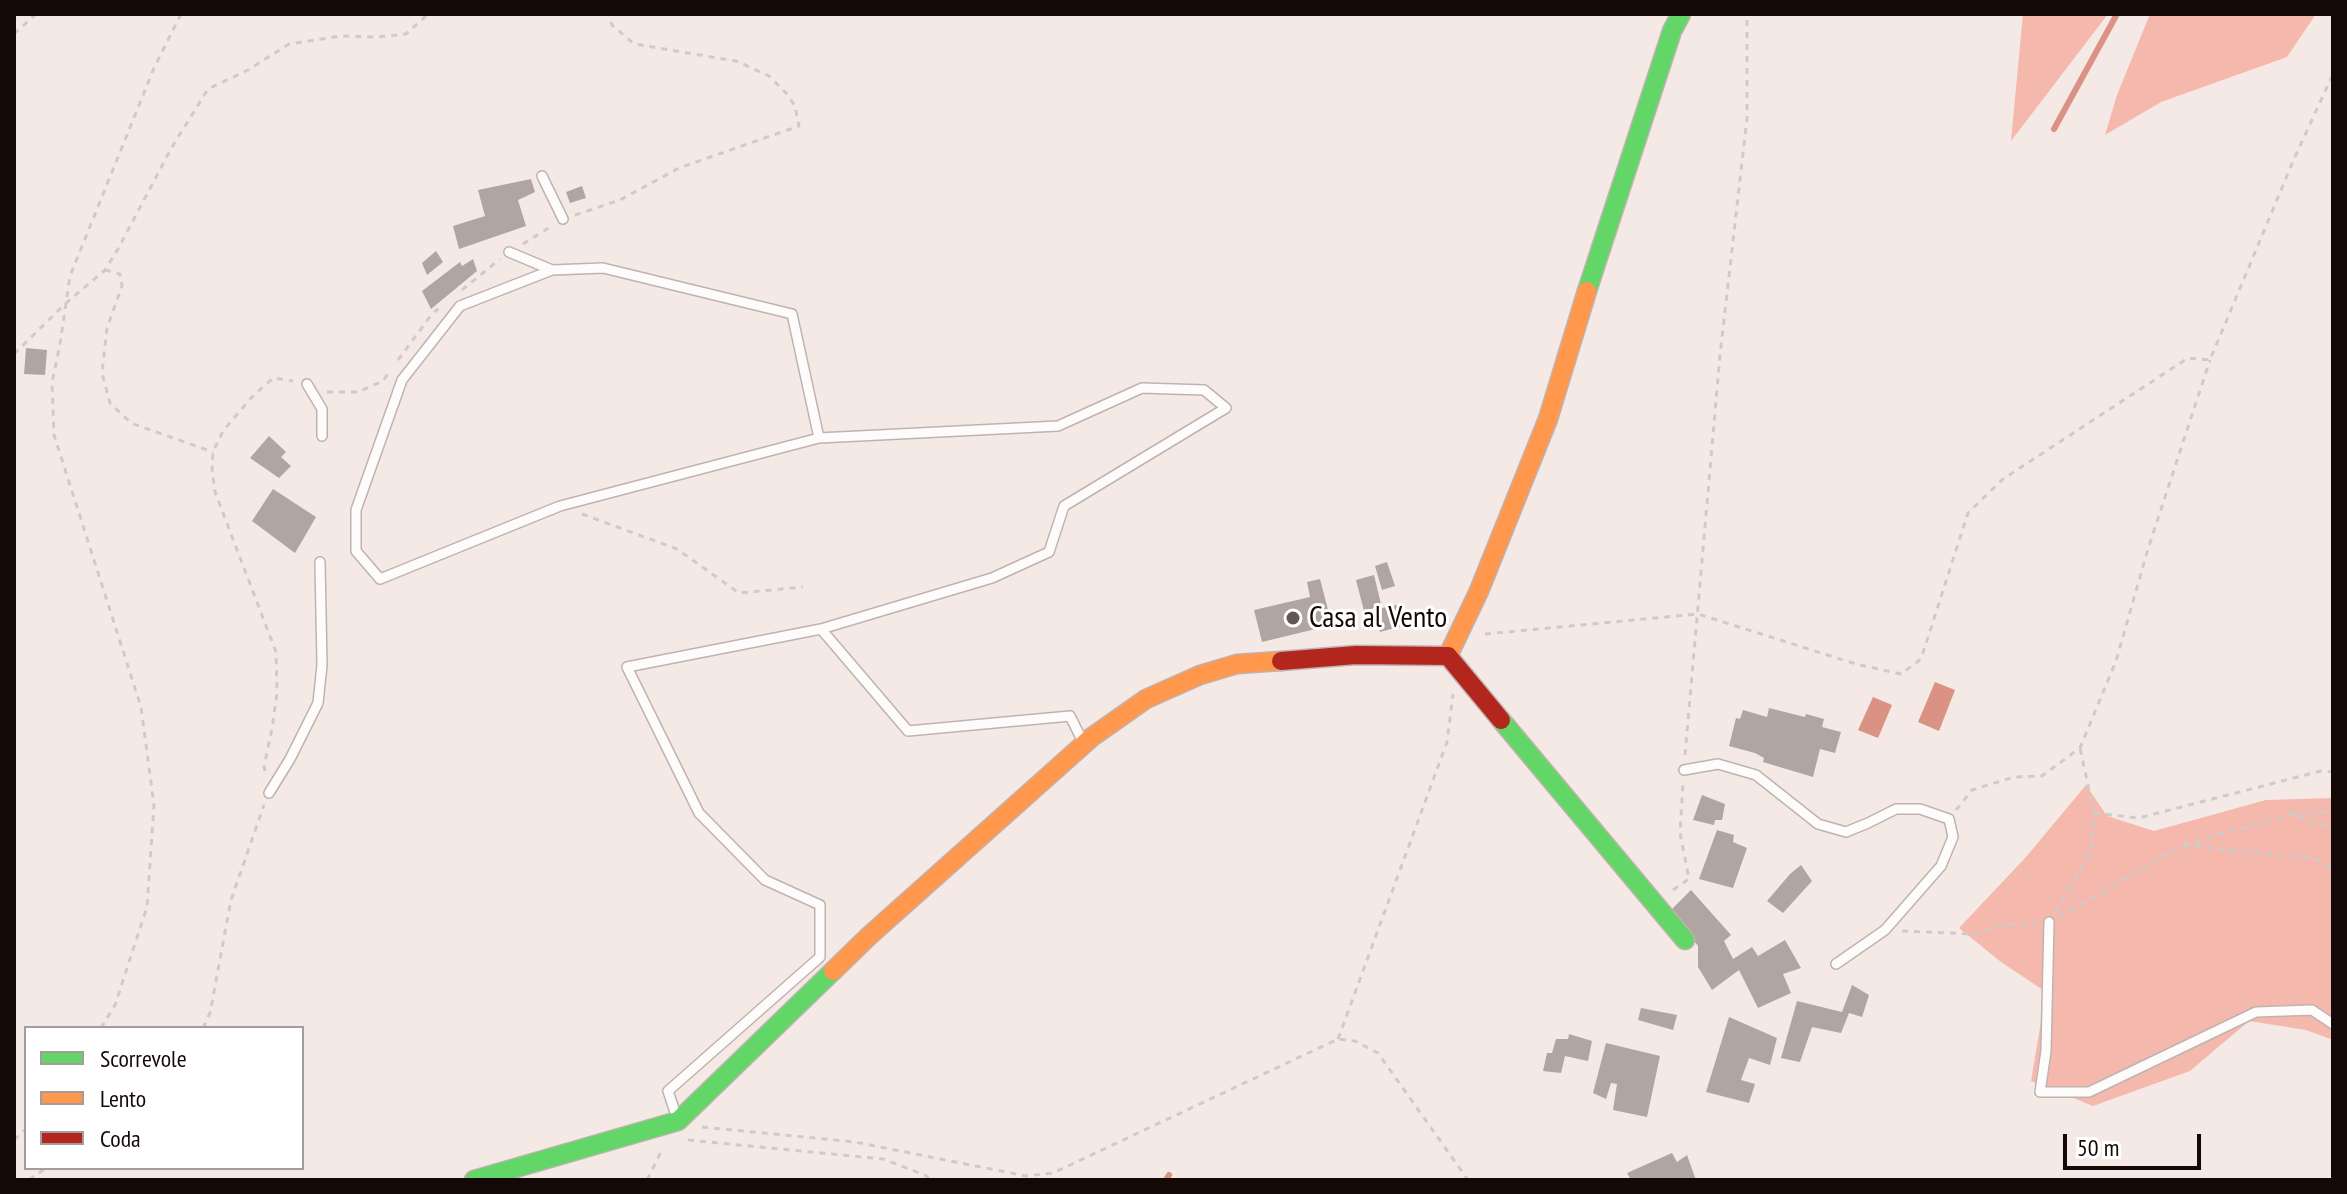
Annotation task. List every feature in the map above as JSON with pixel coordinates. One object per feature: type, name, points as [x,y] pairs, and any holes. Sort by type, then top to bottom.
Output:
[{"type":"street","points":[[1452,661],[1548,419],[1606,230],[1672,31],[1681,14]]},
{"type":"street","points":[[474,1180],[678,1121],[869,936],[1084,744],[1146,699],[1200,675],[1237,664],[1356,655],[1452,661],[1685,940]]},
{"type":"lane","points":[[542,176],[563,219]]},
{"type":"lane","points":[[509,252],[552,270]]},
{"type":"lane","points":[[678,1121],[668,1091],[820,957],[820,905],[765,880],[699,813],[627,667],[821,629],[992,578],[1049,552],[1064,506],[1226,408],[1204,390],[1142,388],[1058,426],[819,438],[560,506],[380,579],[356,551],[356,510],[402,380],[460,306],[552,270],[603,268],[792,314],[819,438]]},
{"type":"lane","points":[[307,384],[322,409],[322,436]]},
{"type":"lane","points":[[269,793],[318,703],[322,665],[320,562]]},
{"type":"lane","points":[[821,629],[908,731],[1070,716],[1084,744]]},
{"type":"lane","points":[[1684,770],[1718,764],[1756,775],[1818,824],[1846,832],[1896,809],[1920,809],[1949,819],[1953,837],[1941,866],[1885,930],[1836,964]]},
{"type":"lane","points":[[2049,922],[2046,1051],[2040,1092],[2089,1092],[2256,1012],[2312,1010],[2333,1024]]},
{"type":"path","points":[[14,34],[36,14]]},
{"type":"path","points":[[102,1026],[115,1005],[147,907],[154,805],[141,707],[54,435],[52,383],[70,276],[154,68],[181,14]]},
{"type":"path","points":[[14,354],[105,270],[172,147],[208,89],[248,70],[289,44],[341,36],[406,34],[428,14]]},
{"type":"path","points":[[563,219],[620,200],[679,168],[799,126],[795,106],[769,76],[736,61],[634,44],[612,25],[609,14]]},
{"type":"path","points":[[1655,904],[1689,879],[1680,833],[1684,770],[1720,355],[1747,118],[1747,14]]},
{"type":"path","points":[[1949,819],[1972,790],[2014,777],[2042,776],[2080,748],[2116,661],[2148,549],[2210,360],[2333,74]]},
{"type":"path","points":[[105,270],[120,274],[122,286],[107,328],[102,373],[110,403],[131,423],[213,452]]},
{"type":"path","points":[[1338,1039],[1447,742],[1452,661],[1486,633],[1698,614],[1856,664],[1901,674],[1921,659],[1968,513],[2003,479],[2188,358],[2210,360]]},
{"type":"path","points":[[560,506],[677,549],[739,593],[803,587]]},
{"type":"path","points":[[2049,922],[2091,851],[2094,813],[2080,748]]},
{"type":"path","points":[[2094,813],[2139,818],[2321,771],[2333,772]]},
{"type":"path","points":[[1885,930],[1973,934],[2005,925],[2049,922],[2182,845],[2291,814],[2333,811]]},
{"type":"path","points":[[2291,814],[2333,829]]},
{"type":"path","points":[[2182,845],[2312,858],[2333,867]]},
{"type":"path","points":[[678,1121],[691,1126],[855,1142],[1026,1176],[1053,1173],[1338,1039],[1355,1041],[1378,1053],[1468,1180]]},
{"type":"path","points":[[684,1140],[883,1159],[925,1175],[930,1180]]},
{"type":"shaded area","points":[[2023,14],[2108,14],[2011,141]]},
{"type":"shaded area","points":[[2150,14],[2316,14],[2287,57],[2161,102],[2105,135],[2117,95]]},
{"type":"shaded area","points":[[1935,682],[1955,690],[1939,731],[1918,722]]},
{"type":"shaded area","points":[[1873,697],[1892,705],[1878,738],[1858,730]]},
{"type":"shaded area","points":[[2086,785],[2107,816],[2154,831],[2266,800],[2333,798],[2333,1040],[2306,1030],[2249,1021],[2190,1071],[2093,1106],[2031,1081],[2046,992],[2001,962],[1959,928],[2026,857]]},
{"type":"building","points":[[531,179],[535,192],[518,200],[526,226],[459,249],[453,226],[485,216],[478,190]]},
{"type":"building","points":[[582,186],[586,198],[570,203],[566,192]]},
{"type":"building","points":[[436,251],[443,262],[427,275],[422,263]]},
{"type":"building","points":[[473,259],[477,271],[431,309],[422,291],[460,262],[462,266]]},
{"type":"building","points":[[26,348],[47,350],[45,375],[24,374]]},
{"type":"building","points":[[269,436],[286,452],[281,457],[291,466],[279,478],[250,458]]},
{"type":"building","points":[[273,489],[316,517],[295,553],[252,521]]},
{"type":"building","points":[[1387,562],[1395,586],[1382,590],[1375,566]]},
{"type":"building","points":[[1374,575],[1382,608],[1401,604],[1406,625],[1380,632],[1374,608],[1364,611],[1356,580]]},
{"type":"building","name":"Casa al Vento","points":[[1320,579],[1332,625],[1262,642],[1254,610],[1310,597],[1307,582]]},
{"type":"building","points":[[1769,708],[1824,719],[1822,727],[1841,732],[1835,753],[1820,749],[1813,777],[1763,762],[1764,758],[1755,753],[1729,746],[1736,718],[1740,719],[1743,710],[1767,717]]},
{"type":"building","points":[[1702,795],[1725,804],[1722,820],[1715,820],[1714,825],[1693,820]]},
{"type":"building","points":[[1717,830],[1734,835],[1733,842],[1747,848],[1733,888],[1699,879]]},
{"type":"building","points":[[1801,865],[1812,881],[1783,913],[1767,901]]},
{"type":"building","points":[[1691,890],[1731,935],[1724,941],[1733,959],[1752,947],[1758,956],[1785,940],[1801,968],[1783,974],[1791,993],[1758,1008],[1739,970],[1712,990],[1698,967],[1698,946],[1670,911]]},
{"type":"building","points":[[1852,985],[1869,995],[1862,1017],[1849,1013],[1841,1033],[1812,1027],[1800,1062],[1781,1058],[1797,1001],[1842,1012]]},
{"type":"building","points":[[1641,1008],[1677,1015],[1673,1030],[1638,1020]]},
{"type":"building","points":[[1729,1017],[1777,1038],[1770,1065],[1749,1058],[1741,1080],[1755,1084],[1749,1103],[1706,1092]]},
{"type":"building","points":[[1569,1034],[1592,1041],[1588,1061],[1565,1056],[1561,1073],[1543,1071],[1547,1053],[1552,1053],[1556,1039],[1568,1039]]},
{"type":"building","points":[[1606,1043],[1660,1056],[1647,1117],[1613,1110],[1617,1084],[1611,1083],[1606,1099],[1593,1093]]},
{"type":"building","points":[[1672,1153],[1677,1162],[1687,1155],[1696,1180],[1631,1180],[1627,1173]]},
{"type":"waterway","points":[[2054,129],[2117,14]]},
{"type":"waterway","points":[[1166,1180],[1169,1175]]},
{"type":"traffic: fast","points":[[1587,291],[1672,31],[1681,14]]},
{"type":"traffic: fast","points":[[1501,720],[1685,940]]},
{"type":"traffic: fast","points":[[474,1180],[678,1121],[833,971]]},
{"type":"traffic: slow","points":[[1448,656],[1479,591],[1548,419],[1587,291]]},
{"type":"traffic: slow","points":[[833,971],[1092,737],[1146,699],[1200,675],[1237,664],[1281,661]]},
{"type":"traffic: jam","points":[[1281,661],[1356,655],[1448,656],[1501,720]]},
{"type":"place","name":"Casa al Vento","points":[[1293,618]]}]
